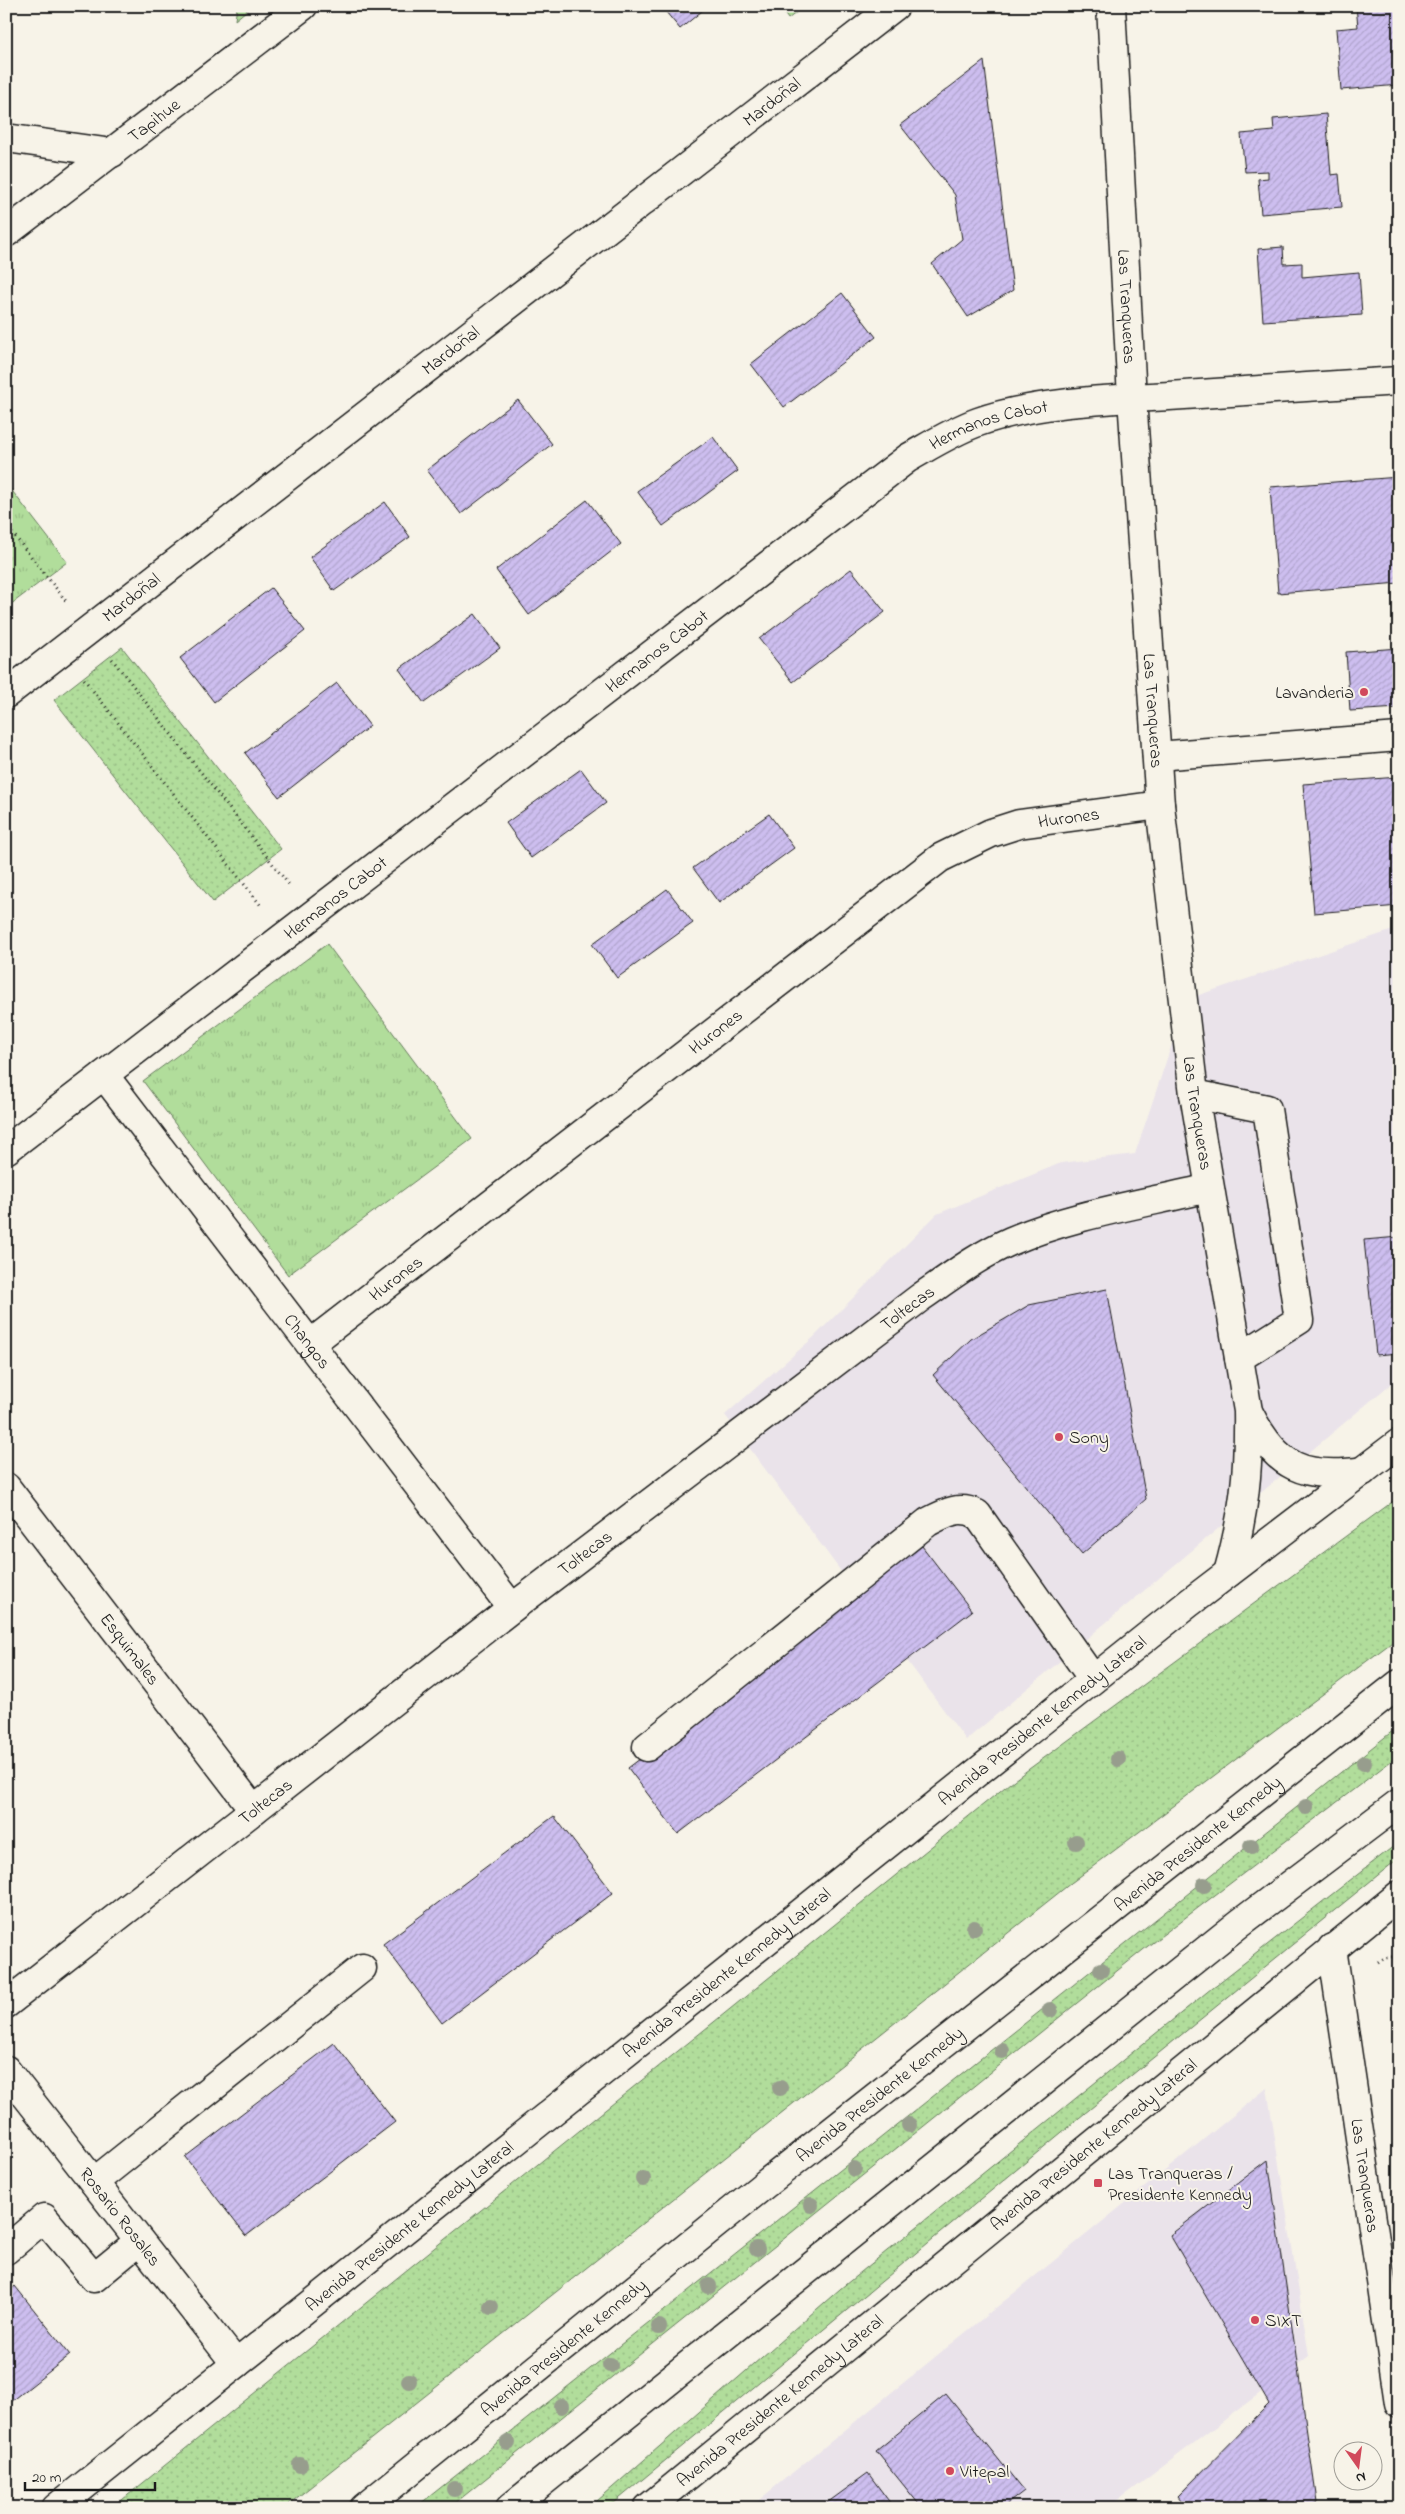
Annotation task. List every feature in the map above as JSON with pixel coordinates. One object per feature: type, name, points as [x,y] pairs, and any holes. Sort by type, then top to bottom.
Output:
[{"type":"main road","name":"Tapihue","points":[[6,233],[302,6]]},
{"type":"main road","name":"Mardoñal","points":[[6,694],[895,6]]},
{"type":"main road","name":"Las Tranqueras","points":[[1111,6],[1132,398],[1160,805],[1194,1094],[1248,1411],[1249,1452],[1246,1493],[1228,1573]]},
{"type":"main road","points":[[6,138],[112,153]]},
{"type":"main road","name":"Hermanos Cabot","points":[[6,1150],[908,458],[951,434],[978,422],[1013,412],[1132,398],[1399,381]]},
{"type":"main road","points":[[1157,756],[1399,737]]},
{"type":"main road","name":"Hurones","points":[[310,1344],[940,858],[991,833],[1019,824],[1160,805]]},
{"type":"main road","name":"Changos","points":[[104,1075],[512,1608]]},
{"type":"main road","points":[[1194,1094],[1267,1109],[1299,1320],[1239,1358]]},
{"type":"main road","name":"Toltecas","points":[[6,2004],[512,1608],[921,1297],[964,1267],[1010,1242],[1050,1227],[1209,1188]]},
{"type":"main road","name":"Las Tranqueras","points":[[1248,1411],[1268,1447],[1302,1470],[1322,1474],[1363,1471]]},
{"type":"main road","name":"Avenida Presidente Kennedy Lateral","points":[[56,2508],[1228,1573],[1399,1443]]},
{"type":"main road","name":"Esquimales","points":[[6,1488],[254,1810]]},
{"type":"main road","points":[[647,1747],[928,1522],[958,1509],[968,1509],[977,1514],[1094,1680]]},
{"type":"main road","name":"Avenida Presidente Kennedy","points":[[364,2508],[764,2185],[1399,1684]]},
{"type":"main road","points":[[510,2508],[1240,1923],[1399,1803]]},
{"type":"main road","name":"Avenida Presidente Kennedy Lateral","points":[[648,2508],[1399,1895]]},
{"type":"main road","name":"Las Tranqueras","points":[[1332,1948],[1399,2403]]},
{"type":"main road","points":[[94,2182],[362,1968]]},
{"type":"main road","name":"Rosario Rosales","points":[[6,2070],[236,2364]]},
{"type":"main road","points":[[6,2250],[44,2218],[94,2278],[139,2241]]},
{"type":"path","points":[[6,525],[312,914]]},
{"type":"path","points":[[62,651],[285,936]]},
{"type":"shaded area","points":[[1399,928],[1399,1377],[966,1740],[725,1415],[814,1337],[937,1214],[1061,1163],[1135,1154],[1187,999]]},
{"type":"shaded area","points":[[1267,2088],[1309,2356],[1108,2508],[749,2508]]},
{"type":"green space","points":[[237,6],[252,6],[235,20]]},
{"type":"green space","points":[[779,6],[805,6],[788,19]]},
{"type":"green space","points":[[6,483],[67,562],[6,608]]},
{"type":"green space","points":[[122,647],[281,849],[213,902],[54,700]]},
{"type":"green space","points":[[327,944],[472,1139],[288,1275],[143,1081]]},
{"type":"green space","points":[[1399,1497],[1399,1637],[1071,1883],[284,2508],[112,2508],[1010,1783]]},
{"type":"green space","points":[[1399,1726],[1399,1755],[1148,1946],[449,2508],[415,2508]]},
{"type":"green space","points":[[1399,1842],[1399,1858],[1079,2118],[608,2508],[589,2508],[840,2289],[1212,1988]]},
{"type":"building","points":[[661,6],[708,6],[680,29]]},
{"type":"building","points":[[1356,6],[1399,6],[1399,85],[1341,90],[1336,29],[1358,27]]},
{"type":"building","points":[[984,61],[1013,290],[968,317],[932,264],[962,239],[955,195],[900,125]]},
{"type":"building","points":[[1326,114],[1331,175],[1339,174],[1342,207],[1261,214],[1258,179],[1268,178],[1268,171],[1245,172],[1241,134],[1274,131],[1273,119]]},
{"type":"building","points":[[1283,247],[1284,264],[1302,263],[1302,277],[1359,272],[1362,315],[1263,321],[1258,249]]},
{"type":"building","points":[[842,293],[876,337],[784,407],[751,364]]},
{"type":"building","points":[[518,400],[552,444],[461,514],[427,470]]},
{"type":"building","points":[[713,437],[738,471],[663,526],[637,491]]},
{"type":"building","points":[[1399,477],[1399,583],[1278,593],[1270,487]]},
{"type":"building","points":[[587,500],[621,544],[529,615],[496,570]]},
{"type":"building","points":[[385,502],[410,537],[334,591],[310,557]]},
{"type":"building","points":[[851,569],[885,612],[793,682],[759,639]]},
{"type":"building","points":[[271,588],[305,631],[214,702],[180,658]]},
{"type":"building","points":[[475,614],[500,648],[424,703],[399,669]]},
{"type":"building","points":[[1399,648],[1399,708],[1350,711],[1346,652]]},
{"type":"building","points":[[337,683],[370,726],[279,797],[245,753]]},
{"type":"building","points":[[581,769],[606,803],[531,858],[506,823]]},
{"type":"building","points":[[1399,777],[1399,906],[1314,913],[1303,784]]},
{"type":"building","points":[[769,814],[794,848],[719,903],[693,868]]},
{"type":"building","points":[[667,889],[693,923],[617,978],[592,944]]},
{"type":"building","points":[[1399,1237],[1399,1353],[1376,1355],[1364,1240]]},
{"type":"building","name":"Sony","points":[[1107,1289],[1146,1499],[1082,1554],[933,1375],[971,1339],[1029,1305]]},
{"type":"building","points":[[922,1546],[972,1611],[678,1834],[628,1768]]},
{"type":"building","points":[[554,1816],[613,1893],[442,2023],[383,1944]]},
{"type":"building","points":[[334,2043],[395,2122],[246,2236],[185,2157]]},
{"type":"building","name":"SIXT","points":[[1268,2160],[1317,2502],[1309,2508],[1187,2508],[1178,2496],[1269,2404],[1170,2235]]},
{"type":"building","points":[[15,2286],[70,2355],[6,2406],[6,2293]]},
{"type":"building","name":"Vitepal","points":[[946,2394],[1024,2491],[1002,2508],[922,2508],[876,2451]]},
{"type":"building","points":[[868,2473],[894,2508],[820,2508]]},
{"type":"place","name":"Lavanderia","points":[[1364,692]]},
{"type":"place","name":"Sony","points":[[1059,1437]]},
{"type":"place","name":"Las Tranqueras / Presidente Kennedy","points":[[1098,2183]]},
{"type":"place","name":"SIXT","points":[[1255,2320]]},
{"type":"place","name":"Vitepal","points":[[950,2471]]}]
